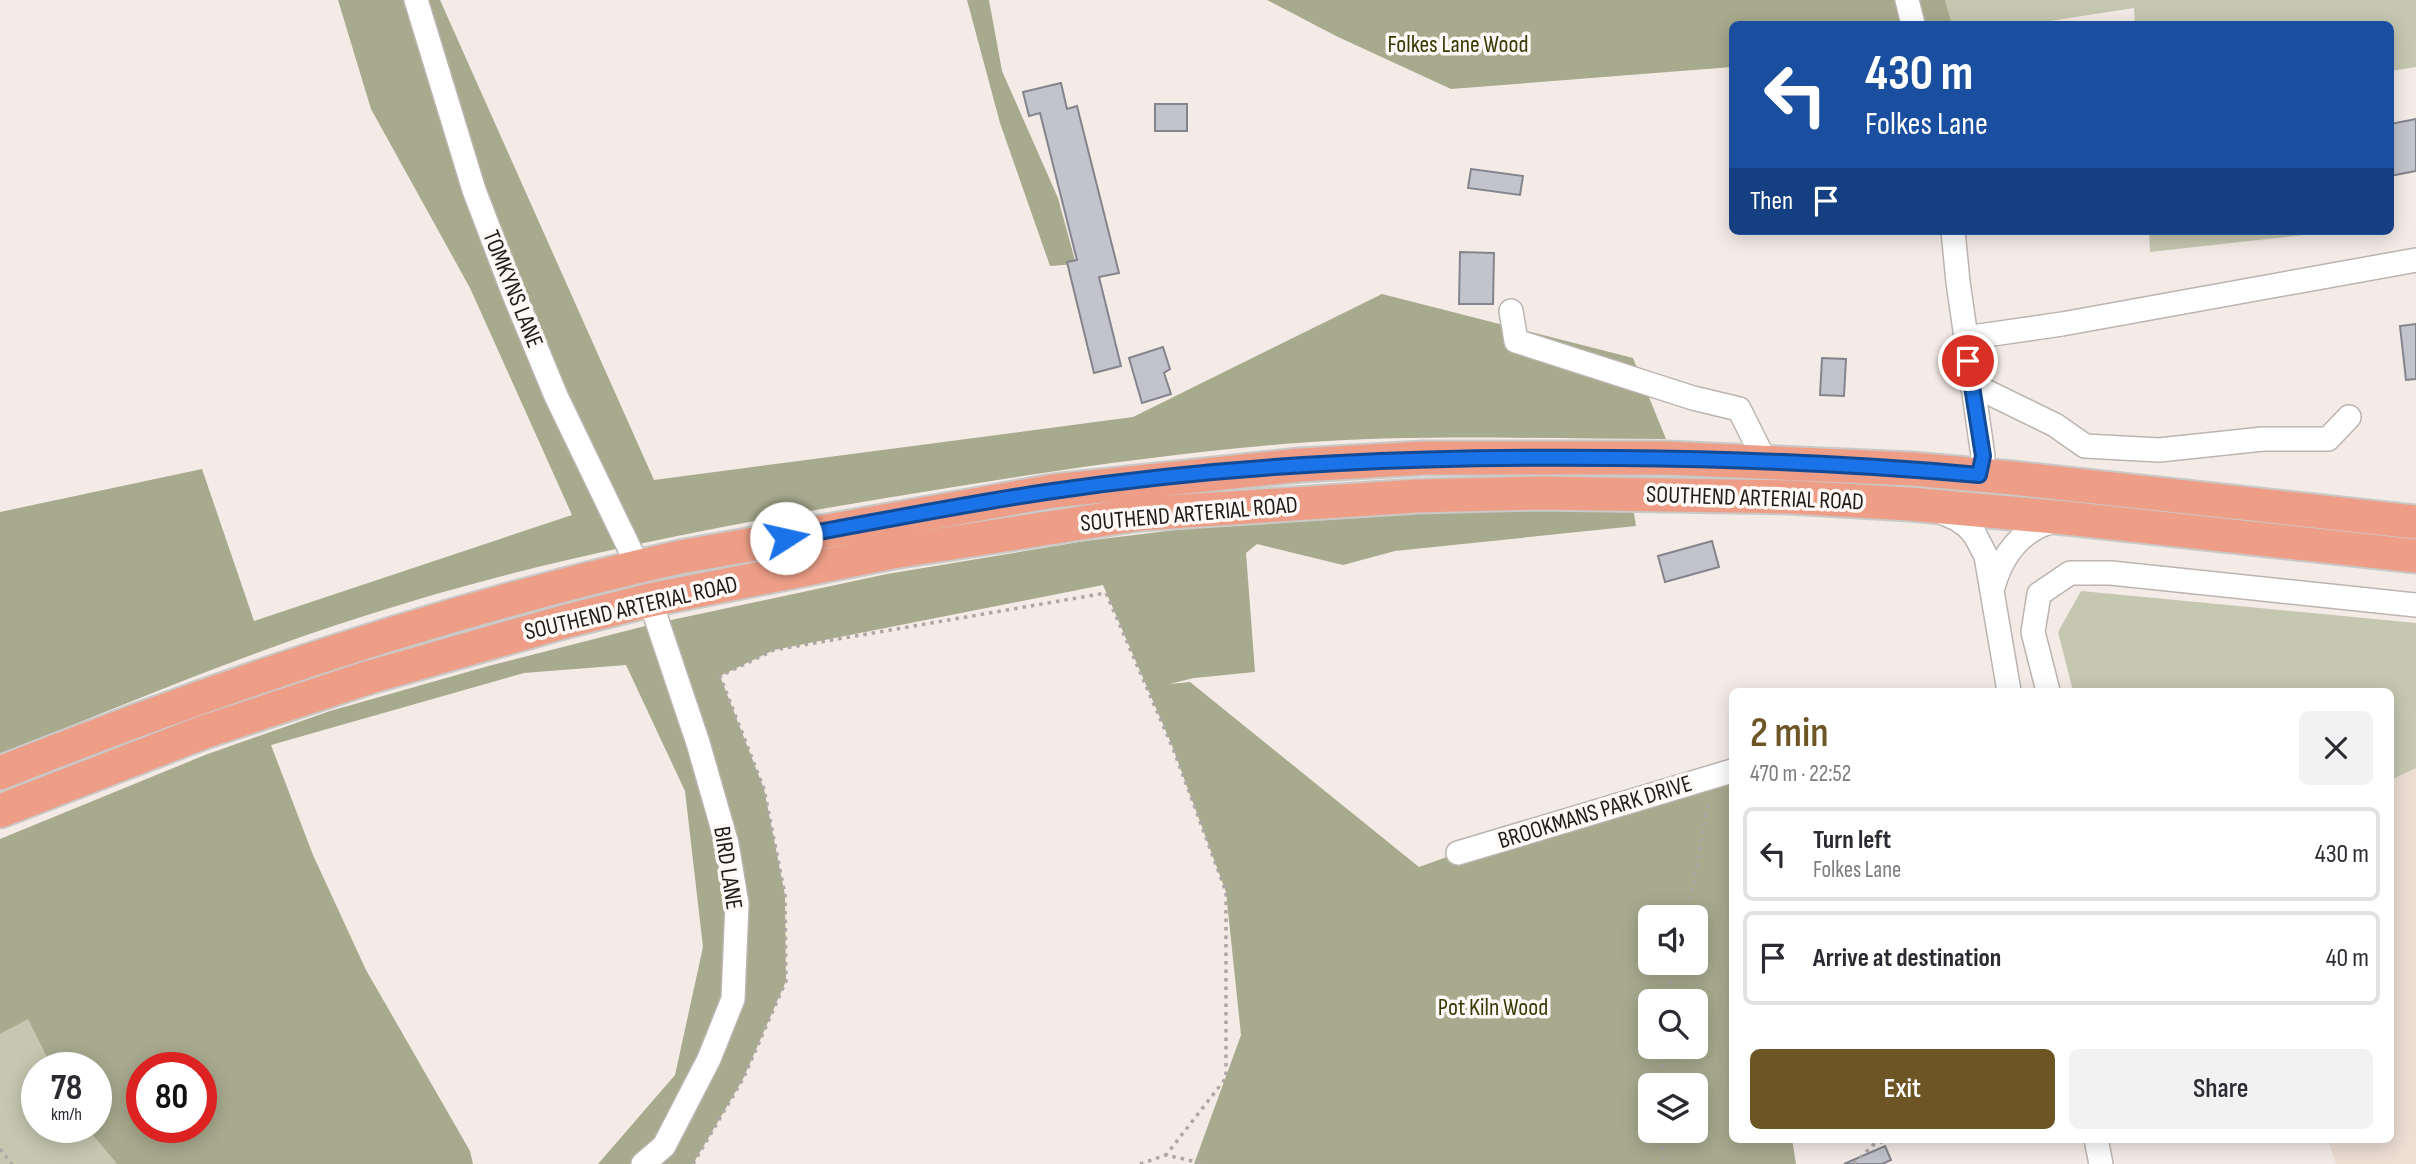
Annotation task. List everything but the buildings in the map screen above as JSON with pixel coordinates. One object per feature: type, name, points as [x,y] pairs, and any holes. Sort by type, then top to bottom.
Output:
[{"type":"highway","name":"SOUTHEND ARTERIAL ROAD","points":[[0,773],[136,720],[280,669],[441,618],[638,566],[1053,491],[1197,474],[1424,458],[1765,461],[1979,475],[2416,522]]},
{"type":"highway","name":"SOUTHEND ARTERIAL ROAD","points":[[0,811],[204,732],[370,677],[650,600],[893,552],[1139,514],[1417,496],[1540,493],[1789,497],[2066,517],[2416,556]]},
{"type":"street","name":"TOMKYNS LANE","points":[[416,0],[474,190],[513,292],[556,396],[638,566]]},
{"type":"street","points":[[1907,0],[1912,21]]},
{"type":"street","points":[[1953,235],[1971,384],[1983,456],[1979,475]]},
{"type":"street","points":[[1965,338],[2062,324],[2416,260]]},
{"type":"street","points":[[1511,311],[1516,341],[1693,398],[1739,410],[1765,461]]},
{"type":"street","points":[[1971,384],[2055,425],[2085,446],[2159,450],[2263,439],[2329,439],[2349,417]]},
{"type":"street","points":[[1910,504],[1946,514],[1967,526],[1982,545],[1993,587],[2009,688]]},
{"type":"street","points":[[1993,587],[2006,554],[2018,541],[2040,526],[2066,517]]},
{"type":"street","points":[[2047,688],[2033,632],[2039,594],[2070,573],[2111,573],[2416,605]]},
{"type":"street","name":"BIRD LANE","points":[[643,1164],[664,1146],[709,1059],[733,999],[737,904],[724,831],[650,600]]},
{"type":"street","name":"BROOKMANS PARK DRIVE","points":[[1458,853],[1723,774]]},
{"type":"street","points":[[2097,1143],[2101,1164]]},
{"type":"path","points":[[693,1164],[743,1079],[786,981],[785,895],[764,789],[720,676],[774,650],[1107,593],[1174,751],[1226,892],[1226,1078],[1166,1155]]},
{"type":"path","points":[[1690,905],[1723,774]]},
{"type":"path","points":[[1662,1143],[1663,1164]]},
{"type":"path","points":[[1854,1164],[1873,1145],[1879,1143]]},
{"type":"path","points":[[0,1149],[12,1164]]},
{"type":"path","points":[[1140,1164],[1166,1155],[1206,1164]]},
{"type":"shaded area","points":[[2416,768],[2416,1164],[2336,1164],[2329,1143],[2394,1143],[2394,779]]},
{"type":"green space","points":[[338,0],[440,0],[654,480],[1133,417],[1382,294],[1633,358],[1666,439],[1481,438],[1297,443],[1140,459],[749,522],[553,563],[425,597],[315,632],[225,665],[0,755],[0,512],[202,469],[254,621],[572,515],[470,288],[371,109]]},
{"type":"green space","points":[[967,0],[989,0],[1002,71],[1058,198],[1076,264],[1050,266],[1000,123]]},
{"type":"green space","name":"Folkes Lane Wood","points":[[1267,0],[1945,0],[1951,21],[1729,21],[1729,67],[1451,89],[1336,36]]},
{"type":"green space","points":[[1945,0],[2416,0],[2416,67],[2394,71],[2394,21],[2135,21],[2134,8],[2050,21],[1951,21]]},
{"type":"green space","points":[[2149,235],[2303,235],[2150,252]]},
{"type":"green space","name":"Pot Kiln Wood","points":[[1632,501],[1636,526],[1395,551],[1343,565],[1257,544],[1246,553],[1255,672],[1194,678],[1169,684],[1190,682],[1419,867],[1458,853],[1729,776],[1729,1143],[1793,1143],[1796,1164],[1194,1164],[1241,1035],[1226,892],[1171,743],[1103,585],[774,650],[720,676],[764,789],[785,895],[786,981],[743,1079],[693,1164],[598,1164],[675,1075],[703,947],[685,791],[626,665],[524,673],[271,745],[313,855],[366,970],[470,1151],[473,1164],[117,1164],[99,1143],[112,1143],[112,1052],[44,1052],[28,1019],[0,1034],[0,839],[205,755],[330,711],[492,665],[657,623],[887,574],[1085,541],[1316,513]]},
{"type":"green space","points":[[2081,591],[2416,623],[2416,768],[2394,779],[2394,688],[2072,688],[2058,632]]},
{"type":"green space","points":[[32,1016],[48,1052],[21,1052],[21,1143],[99,1143],[117,1164],[0,1164],[0,1034]]},
{"type":"route","points":[[786,538],[1053,491],[1184,475],[1424,458],[1666,458],[1791,462],[1979,475],[1983,456],[1968,361]]}]
